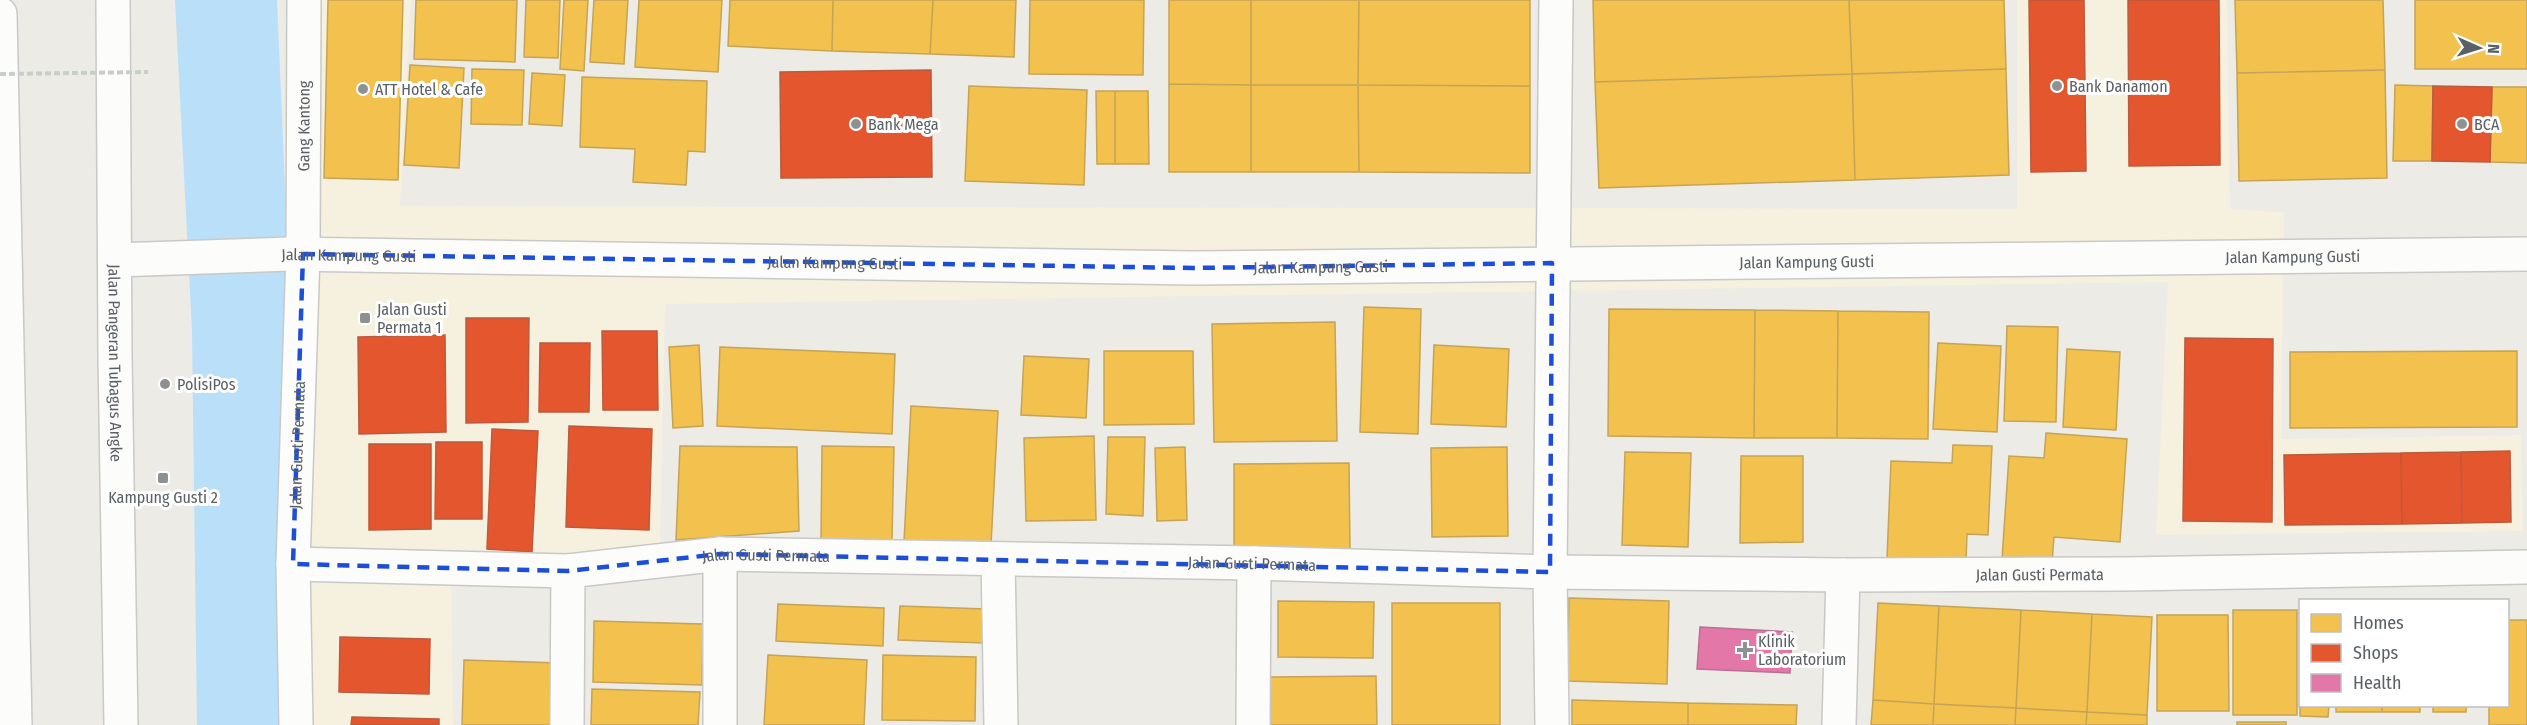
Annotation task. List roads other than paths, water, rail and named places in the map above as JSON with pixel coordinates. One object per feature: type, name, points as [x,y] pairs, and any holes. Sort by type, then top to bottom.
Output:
[{"type":"street","name":"Jalan Pangeran Tubagus Angke","points":[[113,0],[121,725]]},
{"type":"street","name":"Gang Kantong","points":[[296,254],[304,0]]},
{"type":"street","points":[[1552,725],[1552,263],[1556,0]]},
{"type":"street","points":[[0,14],[5,190],[4,380],[15,725]]},
{"type":"street","name":"Jalan Kampung Gusti","points":[[115,260],[296,254],[1193,268],[2527,254]]},
{"type":"street","name":"Jalan Gusti Permata","points":[[296,254],[293,564],[568,571],[720,555],[1254,563],[1551,572],[1843,575],[2126,574],[2527,567]]},
{"type":"street","points":[[720,555],[720,725]]},
{"type":"street","points":[[998,560],[1001,725]]},
{"type":"street","points":[[1253,725],[1254,563]]},
{"type":"street","points":[[293,564],[296,725]]},
{"type":"street","points":[[567,725],[568,571]]},
{"type":"street","points":[[1839,725],[1843,575]]},
{"type":"water","points":[[175,0],[277,0],[291,329],[286,725],[197,725],[192,331]]},
{"type":"place","name":"Bank Danamon","points":[[2057,86]]},
{"type":"place","name":"ATT Hotel & Cafe","points":[[363,89]]},
{"type":"place","name":"Bank Mega","points":[[856,124]]},
{"type":"place","name":"BCA","points":[[2462,124]]},
{"type":"place","name":"Jalan Gusti Permata 1","points":[[365,318]]},
{"type":"place","name":"PolisiPos","points":[[165,384]]},
{"type":"place","name":"Kampung Gusti 2","points":[[163,478]]},
{"type":"place","name":"Klinik Laboratorium","points":[[1745,650]]}]
